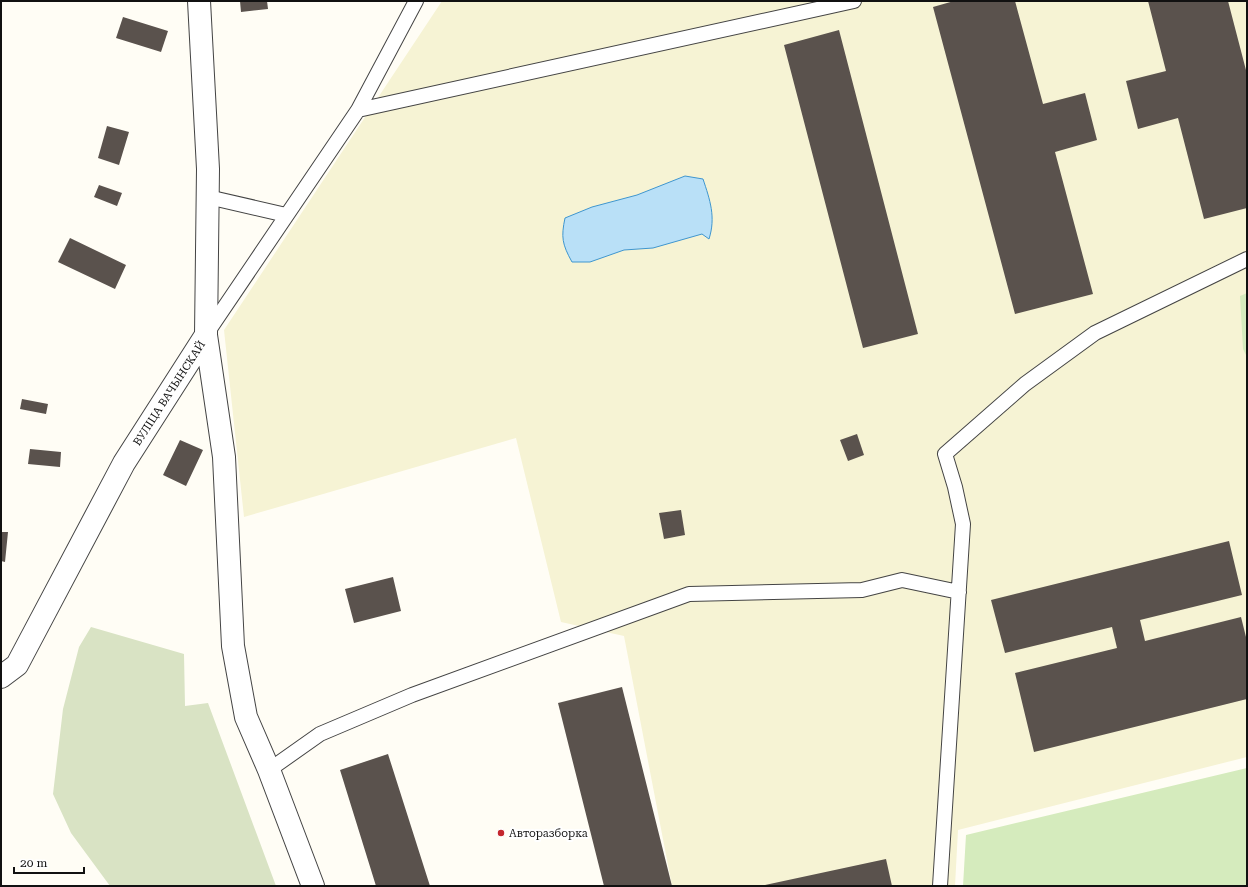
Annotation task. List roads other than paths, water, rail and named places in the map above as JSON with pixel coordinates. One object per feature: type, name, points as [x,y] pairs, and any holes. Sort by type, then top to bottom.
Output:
[{"type":"street","name":"ВУЛІЦА ВАЧЫНСКАЙ","points":[[1,677],[17,665],[124,463],[206,335],[208,170],[198,2]]},
{"type":"street","points":[[206,335],[224,457],[234,646],[246,717],[269,770],[313,886]]},
{"type":"lane","points":[[206,335],[358,110],[416,1]]},
{"type":"lane","points":[[358,110],[854,1]]},
{"type":"lane","points":[[208,197],[286,216]]},
{"type":"lane","points":[[940,886],[963,524],[956,487],[945,454],[1025,384],[1095,333],[1247,259]]},
{"type":"lane","points":[[269,770],[320,734],[412,695],[689,594],[862,590],[902,580],[959,592]]},
{"type":"water","points":[[685,176],[703,179],[710,201],[712,216],[709,239],[702,234],[653,248],[624,250],[590,262],[572,262],[563,240],[565,218],[592,207],[637,195]]},
{"type":"place","name":"Авторазборка","points":[[501,833]]}]
